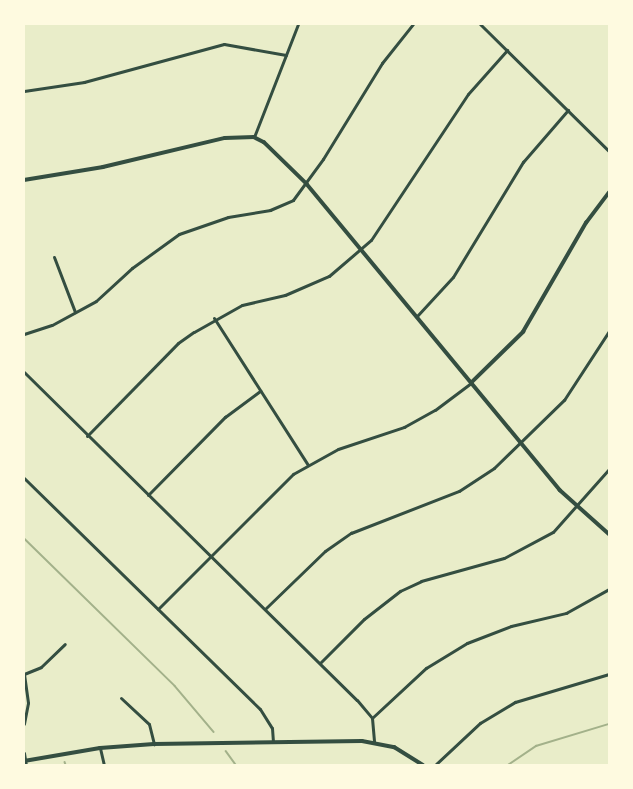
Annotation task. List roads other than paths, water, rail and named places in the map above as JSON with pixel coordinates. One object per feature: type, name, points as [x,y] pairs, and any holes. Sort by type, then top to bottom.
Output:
[{"type":"main road","points":[[25,762],[100,748],[154,744],[273,741],[374,742],[394,746],[423,765]]},
{"type":"street","points":[[254,137],[298,24]]},
{"type":"street","points":[[24,334],[75,312],[96,301],[132,268],[179,234],[215,221],[277,207],[293,200],[307,184],[378,70],[413,24]]},
{"type":"street","points":[[480,24],[609,151]]},
{"type":"street","points":[[24,91],[84,82],[224,44],[286,55]]},
{"type":"street","points":[[87,436],[178,343],[214,318],[242,305],[309,286],[329,276],[361,249],[380,230],[468,94],[507,50]]},
{"type":"street","points":[[417,316],[453,277],[523,162],[568,110]]},
{"type":"street","points":[[24,180],[103,167],[225,138],[254,137],[274,150],[307,184],[471,383],[576,507],[609,534]]},
{"type":"street","points":[[158,609],[278,487],[308,464],[338,449],[404,427],[435,410],[471,383],[523,332],[586,223],[609,193]]},
{"type":"street","points":[[54,257],[75,312]]},
{"type":"street","points":[[214,318],[308,464]]},
{"type":"street","points":[[266,608],[326,551],[351,534],[468,487],[522,444],[564,400],[609,331]]},
{"type":"street","points":[[24,372],[87,436],[210,556],[266,608],[320,663],[372,718],[374,742]]},
{"type":"street","points":[[148,495],[225,418],[260,391]]},
{"type":"street","points":[[320,663],[364,619],[400,591],[421,581],[504,558],[553,532],[609,469]]},
{"type":"street","points":[[24,478],[260,709],[272,728],[273,741]]},
{"type":"street","points":[[372,718],[426,668],[467,643],[511,626],[566,613],[609,589]]},
{"type":"street","points":[[24,724],[28,703],[24,674],[41,667],[64,644]]},
{"type":"street","points":[[435,765],[480,723],[515,702],[609,674]]},
{"type":"street","points":[[121,698],[149,724],[154,744]]},
{"type":"street","points":[[100,748],[104,765]]},
{"type":"street","points":[[24,753],[25,762]]},
{"type":"waterway","points":[[24,538],[175,686],[214,732]]},
{"type":"waterway","points":[[508,765],[536,746],[609,724]]},
{"type":"waterway","points":[[226,751],[236,765]]}]
